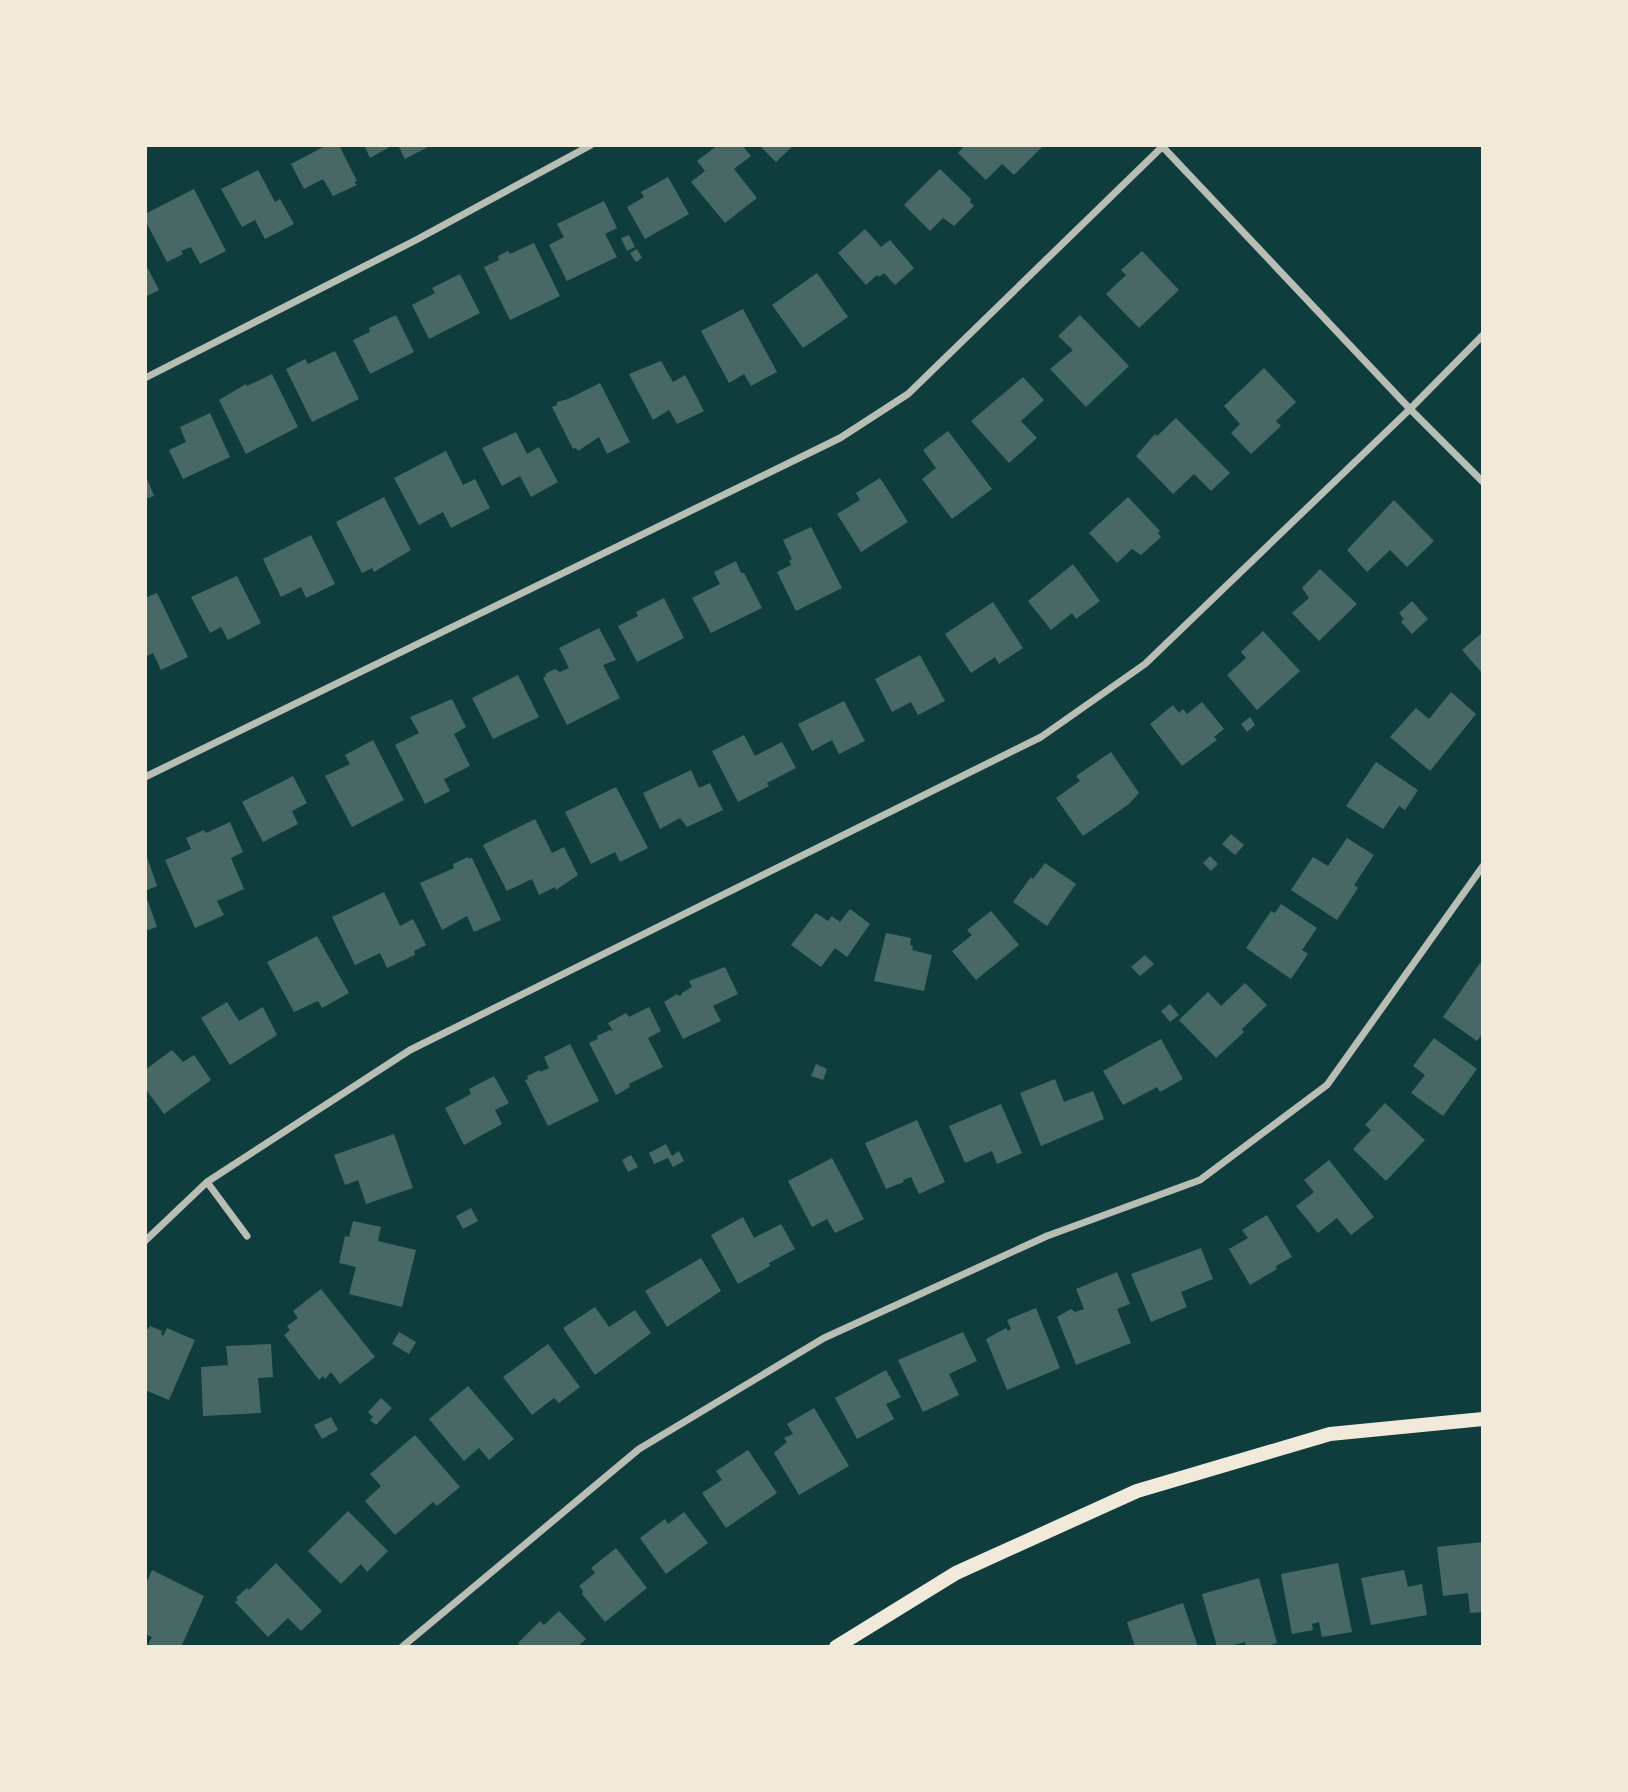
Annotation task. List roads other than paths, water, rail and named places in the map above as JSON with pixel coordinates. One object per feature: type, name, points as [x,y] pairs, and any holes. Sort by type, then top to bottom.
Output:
[{"type":"main road","points":[[836,1647],[956,1573],[1137,1491],[1330,1434],[1483,1419]]},
{"type":"street","points":[[145,378],[416,240],[591,145]]},
{"type":"street","points":[[145,777],[840,438],[908,394],[1162,146],[1410,409],[1483,482]]},
{"type":"street","points":[[145,1241],[207,1182],[410,1050],[1041,737],[1145,664],[1410,409],[1483,335]]},
{"type":"street","points":[[402,1647],[639,1449],[824,1338],[1047,1236],[1200,1180],[1327,1085],[1482,867]]},
{"type":"street","points":[[207,1182],[247,1236]]}]
